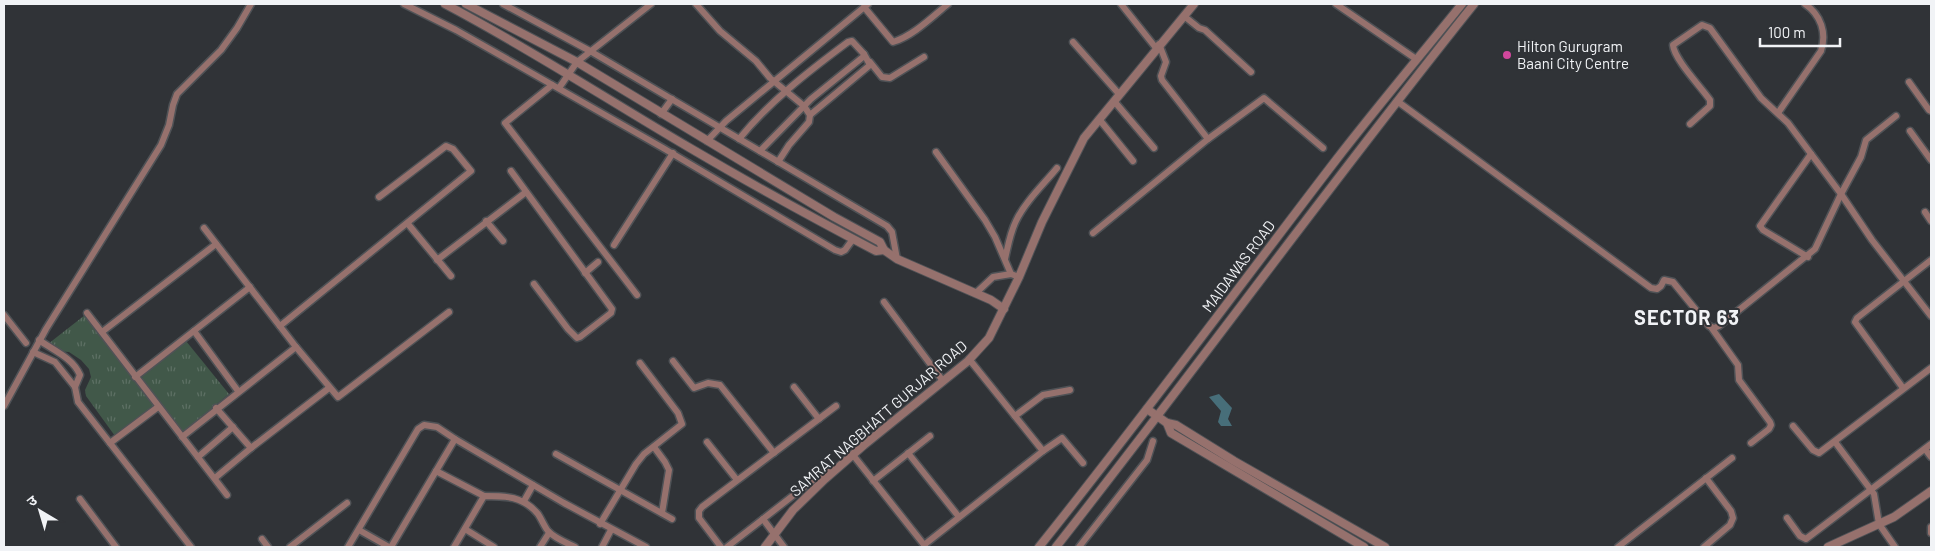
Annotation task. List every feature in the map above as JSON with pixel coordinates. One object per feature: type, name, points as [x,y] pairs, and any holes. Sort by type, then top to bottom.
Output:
[{"type":"street","points":[[4,406],[39,340],[161,145],[170,125],[173,105],[178,94],[226,43],[252,4]]},
{"type":"street","points":[[404,4],[456,30],[673,153],[835,250],[841,252],[845,250],[853,239]]},
{"type":"street","points":[[445,4],[568,74],[695,151],[853,239],[876,251],[884,250]]},
{"type":"street","points":[[466,4],[577,62],[661,114],[880,242],[884,250],[897,259],[991,300],[1004,310]]},
{"type":"street","points":[[503,4],[672,99],[887,226],[892,232],[897,259]]},
{"type":"street","points":[[559,88],[577,62],[651,4]]},
{"type":"street","points":[[696,4],[720,31],[756,61],[775,82],[804,106],[810,115],[809,122],[778,162]]},
{"type":"street","points":[[707,141],[719,127],[866,5],[893,42],[914,30],[948,4]]},
{"type":"street","points":[[1121,4],[1158,46],[1166,62],[1162,80],[1208,139]]},
{"type":"street","name":"SAMRAT NAGBHATT GURJAR ROAD","points":[[765,547],[793,510],[835,470],[970,359],[989,338],[1004,310],[1015,276],[1084,138],[1194,4]]},
{"type":"street","points":[[1336,4],[1416,59]]},
{"type":"street","name":"MAIDAWAS ROAD","points":[[1039,547],[1112,456],[1336,160],[1462,4]]},
{"type":"street","name":"MAIDAWAS ROAD","points":[[1056,547],[1472,4]]},
{"type":"street","points":[[1778,113],[1817,56],[1823,44],[1824,34],[1819,18],[1805,4]]},
{"type":"street","points":[[1184,16],[1199,28],[1205,30],[1251,72]]},
{"type":"street","points":[[1690,124],[1710,106],[1710,100],[1673,48],[1674,45],[1702,24],[1710,28],[1762,98],[1788,123],[1841,194],[1872,240],[1931,316]]},
{"type":"street","points":[[739,139],[753,122],[786,91],[848,42],[852,41],[857,44],[882,77],[890,78],[924,57]]},
{"type":"street","points":[[1073,42],[1119,94]]},
{"type":"street","points":[[760,151],[804,106],[863,57],[864,54]]},
{"type":"street","points":[[810,115],[864,72],[870,62]]},
{"type":"street","points":[[1909,82],[1928,110],[1931,111]]},
{"type":"street","points":[[552,84],[505,123],[637,295]]},
{"type":"street","points":[[1093,233],[1208,139],[1264,98],[1323,148]]},
{"type":"street","points":[[661,114],[672,99]]},
{"type":"street","points":[[1114,101],[1154,148]]},
{"type":"street","points":[[1398,101],[1651,288],[1657,289],[1664,280],[1673,282],[1711,327],[1738,365],[1739,380],[1771,424],[1769,429],[1751,443]]},
{"type":"street","points":[[1711,327],[1716,328],[1719,326],[1808,257],[1819,244],[1841,194],[1861,157],[1866,140],[1896,116]]},
{"type":"street","points":[[1099,119],[1133,161]]},
{"type":"street","points":[[662,131],[663,148]]},
{"type":"street","points":[[1910,131],[1930,156]]},
{"type":"street","points":[[280,326],[470,173],[470,169],[454,149],[446,146],[379,197]]},
{"type":"street","points":[[680,158],[695,151]]},
{"type":"street","points":[[936,152],[985,220],[1015,276],[993,277],[976,293]]},
{"type":"street","points":[[614,246],[673,153]]},
{"type":"street","points":[[1808,257],[1763,230],[1760,226],[1811,154]]},
{"type":"street","points":[[1005,260],[1017,220],[1057,168]]},
{"type":"street","points":[[511,171],[612,309],[612,312],[580,338],[577,338],[570,332],[534,284]]},
{"type":"street","points":[[437,260],[526,192]]},
{"type":"street","points":[[1925,212],[1931,221]]},
{"type":"street","points":[[486,221],[502,241]]},
{"type":"street","points":[[408,224],[451,276]]},
{"type":"street","points":[[204,228],[335,396],[341,396],[448,312]]},
{"type":"street","points":[[102,332],[216,244]]},
{"type":"street","points":[[1903,388],[1855,322],[1857,318],[1931,260]]},
{"type":"street","points":[[585,273],[598,262]]},
{"type":"street","points":[[135,377],[250,287]]},
{"type":"street","points":[[884,302],[944,381]]},
{"type":"street","points":[[87,313],[227,495]]},
{"type":"street","points":[[4,315],[26,343]]},
{"type":"street","points":[[194,331],[238,391]]},
{"type":"street","points":[[39,340],[76,366],[80,374],[75,387]]},
{"type":"street","points":[[182,437],[296,346]]},
{"type":"street","points":[[33,352],[55,362],[75,387],[78,402],[191,547]]},
{"type":"street","points":[[970,359],[1042,451]]},
{"type":"street","points":[[673,361],[694,388],[708,383],[720,385],[774,452]]},
{"type":"street","points":[[600,524],[636,464],[654,447],[680,428],[682,421],[640,363]]},
{"type":"street","points":[[1793,426],[1816,453],[1822,452],[1931,368]]},
{"type":"street","points":[[794,387],[819,419]]},
{"type":"street","points":[[215,478],[329,388]]},
{"type":"street","points":[[1015,416],[1043,395],[1070,390]]},
{"type":"street","points":[[110,443],[158,406]]},
{"type":"street","points":[[721,547],[699,518],[699,511],[702,507],[836,406]]},
{"type":"street","points":[[216,408],[251,448]]},
{"type":"street","points":[[1147,409],[1167,423],[1176,425],[1234,461],[1386,547]]},
{"type":"street","points":[[1167,423],[1172,433],[1364,547]]},
{"type":"street","points":[[348,547],[418,430],[424,425],[433,426],[600,524],[646,547]]},
{"type":"street","points":[[198,457],[233,428]]},
{"type":"street","points":[[873,481],[930,436]]},
{"type":"street","points":[[853,455],[924,546],[1042,451],[1062,438],[1083,463]]},
{"type":"street","points":[[359,530],[390,547],[455,439]]},
{"type":"street","points":[[1079,547],[1147,460],[1153,441]]},
{"type":"street","points":[[707,442],[737,480]]},
{"type":"street","points":[[1834,442],[1872,490],[1876,497],[1879,524],[1895,547]]},
{"type":"street","points":[[1787,518],[1800,536],[1806,539],[1931,444]]},
{"type":"street","points":[[654,447],[665,462],[668,470],[662,513]]},
{"type":"street","points":[[1925,449],[1931,457]]},
{"type":"street","points":[[908,453],[958,517]]},
{"type":"street","points":[[556,454],[672,519]]},
{"type":"street","points":[[1618,547],[1732,458]]},
{"type":"street","points":[[727,547],[822,473],[835,470]]},
{"type":"street","points":[[436,471],[484,496],[505,496],[524,501],[538,515],[549,533],[575,547]]},
{"type":"street","points":[[1704,547],[1730,525],[1733,518],[1731,511],[1706,478]]},
{"type":"street","points":[[524,501],[533,485]]},
{"type":"street","points":[[1828,547],[1837,545],[1902,512],[1931,491]]},
{"type":"street","points":[[454,547],[484,496]]},
{"type":"street","points":[[80,500],[116,547]]},
{"type":"street","points":[[290,547],[347,503]]},
{"type":"street","points":[[763,519],[784,547]]},
{"type":"street","points":[[1931,527],[1931,533]]},
{"type":"street","points":[[465,529],[494,547]]},
{"type":"street","points":[[602,547],[612,530]]},
{"type":"street","points":[[540,547],[549,533]]},
{"type":"street","points":[[262,539],[268,547]]},
{"type":"green space","points":[[85,315],[156,404],[115,436],[86,396],[85,390],[91,377],[89,369],[81,360],[69,352],[57,351],[48,344]]},
{"type":"green space","points":[[186,341],[229,394],[183,432],[140,378]]},
{"type":"water","points":[[1219,394],[1232,408],[1228,419],[1232,426],[1221,426],[1218,422],[1221,411],[1209,397]]},
{"type":"place","name":"Hilton Gurugram Baani City Centre","points":[[1507,55]]},
{"type":"district","name":"SECTOR 63","points":[[1687,317]]}]
